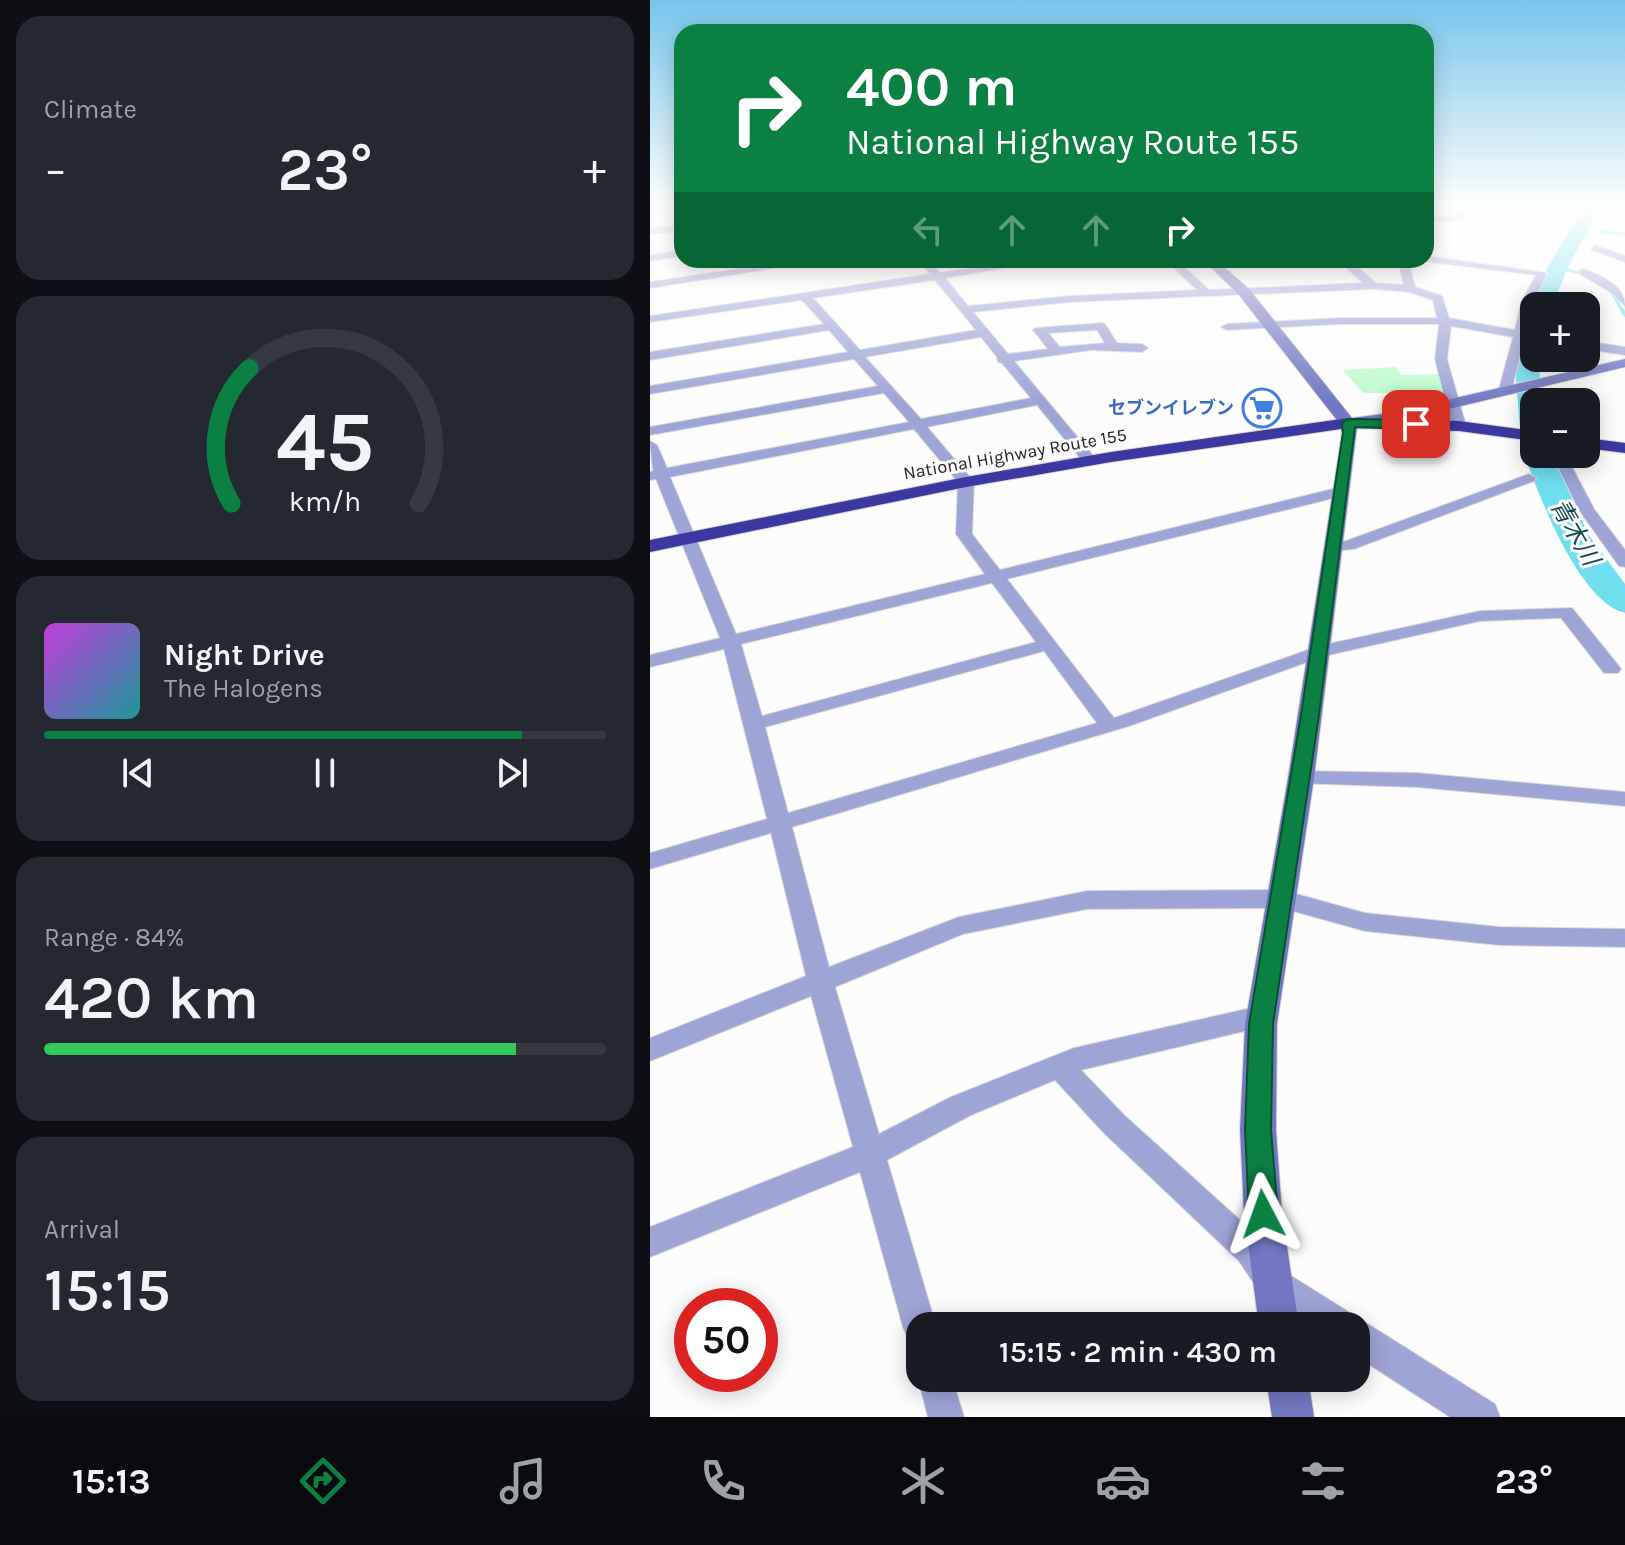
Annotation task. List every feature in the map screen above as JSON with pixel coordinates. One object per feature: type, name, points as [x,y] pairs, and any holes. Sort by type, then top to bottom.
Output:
[{"type":"highway","name":"National Highway Route 155","points":[[650,546],[1089,460],[1348,423],[1459,426],[1520,434]]},
{"type":"highway","points":[[1600,445],[1625,448]]},
{"type":"main road","points":[[1221,271],[1244,292],[1348,423],[1350,433],[1301,778],[1261,1024],[1258,1130],[1263,1214],[1277,1312]]},
{"type":"main road","points":[[1348,423],[1390,418],[1452,401],[1625,363]]},
{"type":"street","points":[[650,285],[731,271]]},
{"type":"street","points":[[793,271],[797,275]]},
{"type":"street","points":[[933,271],[1002,359],[1089,460]]},
{"type":"street","points":[[650,319],[808,291],[965,271]]},
{"type":"street","points":[[1183,271],[1207,294]]},
{"type":"street","points":[[1356,271],[1373,286]]},
{"type":"street","points":[[1406,271],[1410,289]]},
{"type":"street","points":[[1510,389],[1517,334],[1527,303],[1542,273],[1526,271]]},
{"type":"street","points":[[1610,275],[1589,275],[1616,291],[1625,303]]},
{"type":"street","points":[[964,310],[1069,293],[1207,294],[1373,286],[1410,289],[1438,298],[1446,330],[1441,359],[1459,426]]},
{"type":"street","points":[[808,291],[833,326],[966,482],[964,534],[1109,725]]},
{"type":"street","points":[[1227,327],[1444,321],[1520,335]]},
{"type":"street","points":[[650,356],[833,326]]},
{"type":"street","points":[[1057,351],[1039,330],[1101,326],[1113,347]]},
{"type":"street","points":[[650,390],[981,333]]},
{"type":"street","points":[[1600,347],[1625,351]]},
{"type":"street","points":[[1002,359],[1057,351],[1142,348]]},
{"type":"street","points":[[650,431],[888,388]]},
{"type":"street","points":[[655,475],[1038,401]]},
{"type":"street","points":[[650,445],[655,475],[687,538],[731,642],[821,984],[916,1312]]},
{"type":"street","points":[[1566,468],[1587,510],[1625,562]]},
{"type":"street","points":[[1333,546],[1348,546],[1529,478]]},
{"type":"street","points":[[650,661],[1341,492]]},
{"type":"street","points":[[650,861],[1109,725],[1319,652],[1480,616],[1566,612],[1611,669]]},
{"type":"street","points":[[754,724],[1050,644]]},
{"type":"street","points":[[1301,778],[1417,780],[1625,799]]},
{"type":"street","points":[[650,1050],[821,984],[959,926],[1087,900],[1282,899],[1365,922],[1499,936],[1625,938]]},
{"type":"street","points":[[650,1242],[870,1154],[961,1106],[1059,1066],[1251,1019],[1261,1024]]},
{"type":"street","points":[[1059,1066],[1114,1124],[1250,1250],[1273,1283],[1318,1312]]},
{"type":"street","points":[[1370,1345],[1482,1417]]},
{"type":"street","points":[[939,1392],[946,1417]]},
{"type":"green space","points":[[1396,367],[1401,375],[1442,374],[1444,393],[1363,393],[1343,370]]},
{"type":"waterway","name":"青木川","points":[[1547,292],[1556,271]]},
{"type":"waterway","points":[[1572,271],[1585,274]]},
{"type":"waterway","points":[[1611,291],[1623,312]]},
{"type":"waterway","points":[[1622,310],[1625,315]]},
{"type":"waterway","name":"青木川","points":[[1526,372],[1527,388]]},
{"type":"waterway","name":"青木川","points":[[1543,468],[1583,553],[1625,603]]},
{"type":"place","name":"セブンイレブン","points":[[1262,408]]},
{"type":"route","points":[[1263,1214],[1258,1130],[1261,1024],[1310,715],[1350,433],[1348,423],[1416,424]]}]
